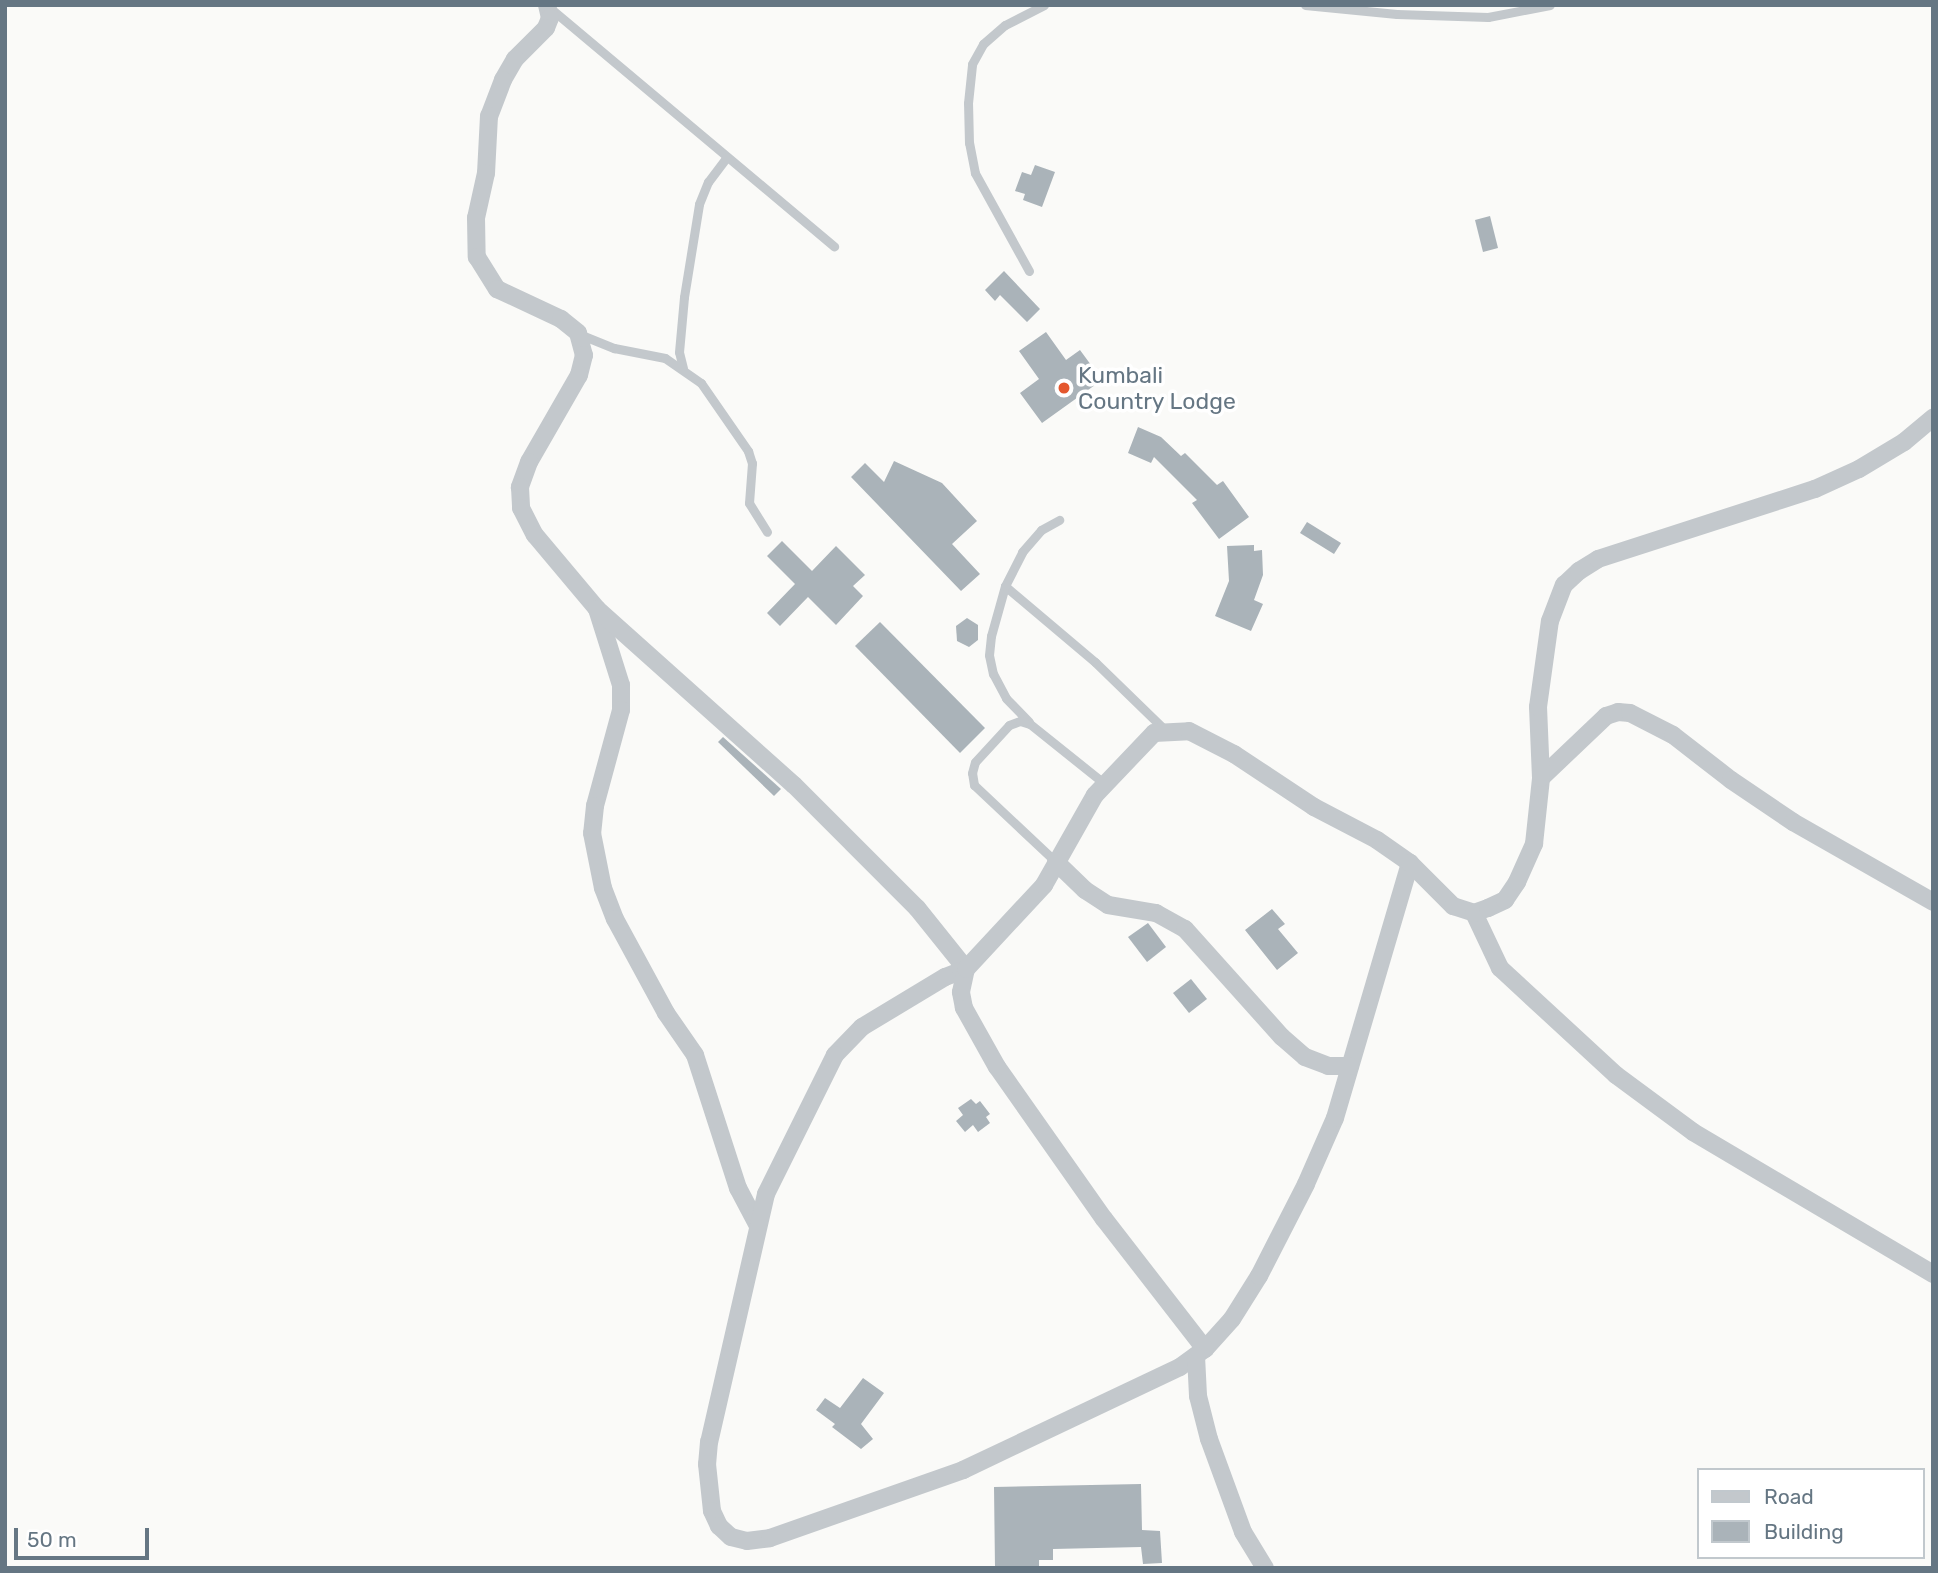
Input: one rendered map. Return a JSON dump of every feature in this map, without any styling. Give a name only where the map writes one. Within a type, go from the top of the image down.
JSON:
[{"type":"street","points":[[548,6],[550,18],[546,28],[515,59],[489,116],[486,173],[474,242],[477,257],[497,289],[561,319],[578,333],[584,355],[568,400],[529,462],[520,487],[521,508],[535,535],[597,609],[794,785],[917,908],[966,969]]},
{"type":"street","points":[[1410,863],[1335,1118],[1265,1265],[1232,1319],[1201,1353],[1110,1401],[963,1470],[781,1535],[747,1541],[731,1537],[719,1526],[712,1511],[707,1464],[709,1442],[746,1292],[757,1224],[766,1194],[835,1055],[862,1027],[945,977],[966,969],[1044,885],[1105,784],[1154,733],[1165,730],[1189,731],[1208,739],[1410,863],[1453,906],[1474,913],[1505,900],[1517,882],[1534,844],[1541,778],[1538,707],[1550,621],[1564,585],[1579,570],[1598,559],[1815,489],[1860,469],[1904,442],[1933,418]]},
{"type":"street","points":[[597,609],[621,685],[621,710],[594,806],[594,859],[615,919],[666,1013],[695,1055],[738,1188],[757,1224]]},
{"type":"street","points":[[1541,778],[1606,716],[1618,712],[1630,713],[1673,735],[1731,780],[1793,822],[1933,902]]},
{"type":"street","points":[[1056,862],[1085,890],[1108,905],[1156,913],[1185,929],[1209,952],[1274,1028],[1305,1057],[1328,1066],[1350,1066]]},
{"type":"street","points":[[1474,913],[1500,968],[1616,1075],[1693,1132],[1933,1274]]},
{"type":"street","points":[[966,969],[961,992],[964,1008],[990,1056],[1201,1353],[1198,1396],[1209,1438],[1243,1532],[1265,1568]]},
{"type":"lane","points":[[1029,271],[975,173],[969,143],[968,103],[972,64],[983,44],[1005,25],[1044,5]]},
{"type":"lane","points":[[1305,5],[1396,15],[1488,18],[1549,5]]},
{"type":"lane","points":[[548,6],[834,246]]},
{"type":"lane","points":[[683,368],[679,352],[684,297],[699,204],[708,182],[727,157]]},
{"type":"lane","points":[[578,333],[614,348],[649,352],[683,368],[701,383],[748,451],[752,463],[750,503],[767,532]]},
{"type":"lane","points":[[1059,520],[1041,530],[1022,552],[1005,586],[991,636],[989,655],[993,674],[1006,698],[1030,723],[1105,784]]},
{"type":"lane","points":[[1005,586],[1095,662],[1165,730]]},
{"type":"lane","points":[[1030,723],[1020,721],[1009,725],[975,762],[971,773],[974,785],[1056,862]]},
{"type":"building","points":[[1035,165],[1055,172],[1042,207],[1023,200],[1025,194],[1015,191],[1022,172],[1031,175]]},
{"type":"building","points":[[1490,216],[1498,248],[1483,252],[1475,220]]},
{"type":"building","points":[[1004,271],[1040,309],[1027,322],[1000,295],[995,301],[985,290]]},
{"type":"building","points":[[1046,332],[1066,360],[1080,350],[1102,380],[1042,423],[1020,393],[1039,379],[1019,351]]},
{"type":"building","points":[[1138,427],[1161,437],[1181,456],[1185,453],[1217,485],[1223,481],[1249,517],[1219,539],[1192,503],[1197,500],[1154,457],[1151,463],[1128,453]]},
{"type":"building","points":[[894,461],[942,483],[977,521],[952,544],[980,574],[961,591],[851,477],[865,463],[884,482]]},
{"type":"building","points":[[1307,522],[1341,543],[1334,554],[1300,533]]},
{"type":"building","points":[[782,541],[812,571],[836,546],[865,575],[853,586],[863,596],[836,625],[808,597],[780,626],[767,613],[795,584],[767,556]]},
{"type":"building","points":[[1254,545],[1254,551],[1262,550],[1263,575],[1254,600],[1263,604],[1251,631],[1215,616],[1229,581],[1227,546]]},
{"type":"building","points":[[967,618],[978,625],[978,640],[969,647],[957,641],[956,626]]},
{"type":"building","points":[[880,622],[985,728],[960,753],[855,646]]},
{"type":"building","points":[[723,737],[781,789],[774,796],[718,742]]},
{"type":"building","points":[[1272,909],[1285,924],[1278,929],[1298,953],[1277,970],[1245,930]]},
{"type":"building","points":[[1148,923],[1166,947],[1147,962],[1128,937]]},
{"type":"building","points":[[1191,979],[1207,999],[1189,1013],[1173,993]]},
{"type":"building","points":[[971,1099],[976,1104],[980,1101],[990,1114],[986,1117],[990,1123],[978,1132],[973,1125],[965,1132],[956,1121],[963,1115],[958,1108]]},
{"type":"building","points":[[863,1378],[884,1393],[861,1424],[873,1439],[861,1449],[832,1427],[835,1424],[816,1410],[825,1398],[840,1408]]},
{"type":"building","points":[[1141,1484],[1142,1530],[1160,1531],[1162,1563],[1143,1564],[1141,1547],[1053,1549],[1053,1560],[1039,1560],[1039,1568],[995,1568],[994,1487]]},
{"type":"place","name":"Kumbali Country Lodge","points":[[1064,388]]}]
